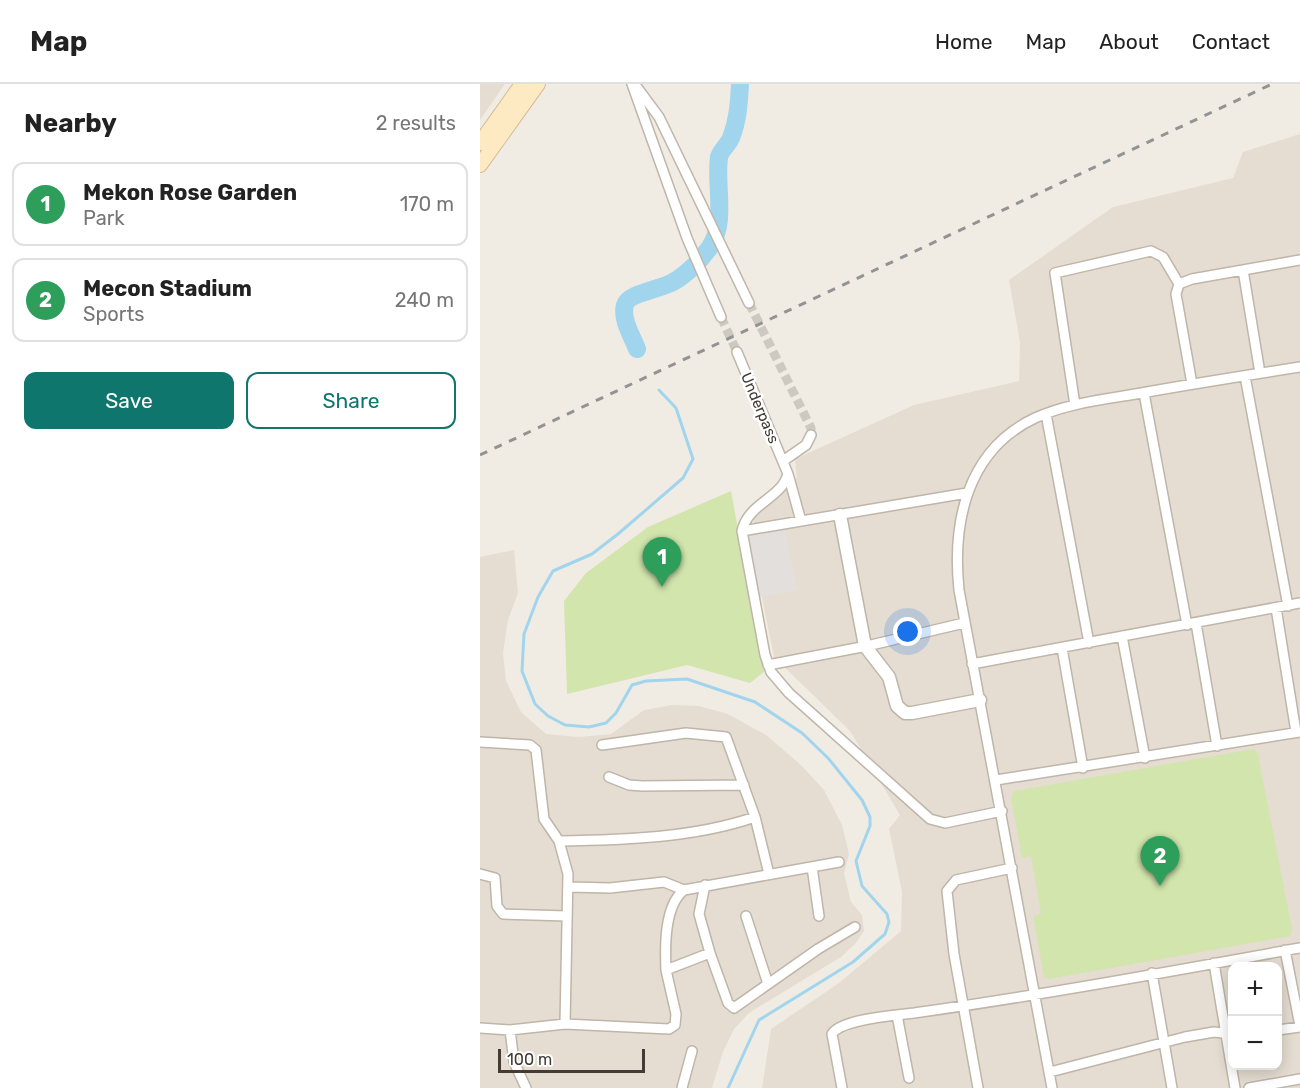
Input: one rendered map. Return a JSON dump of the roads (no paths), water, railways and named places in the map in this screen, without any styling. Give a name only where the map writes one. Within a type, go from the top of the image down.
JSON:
[{"type":"main road","points":[[482,137],[522,84]]},
{"type":"main road","points":[[480,165],[538,84]]},
{"type":"street","points":[[633,84],[659,117],[749,303]]},
{"type":"street","points":[[633,84],[687,238],[722,317]]},
{"type":"street","points":[[1075,405],[1055,273],[1151,251],[1163,257],[1179,284],[1176,294],[1192,384]]},
{"type":"street","points":[[1179,284],[1192,279],[1300,260]]},
{"type":"street","points":[[1243,270],[1259,367]]},
{"type":"street","name":"Underpass","points":[[737,352],[783,460],[806,445],[812,435]]},
{"type":"street","points":[[1052,1088],[1002,811],[964,623],[957,568],[959,522],[966,493],[984,465],[1008,437],[1021,427],[1046,414],[1075,405],[1300,366]]},
{"type":"street","points":[[1245,376],[1288,606]]},
{"type":"street","points":[[1144,393],[1217,746]]},
{"type":"street","points":[[1046,414],[1089,643]]},
{"type":"street","points":[[783,460],[801,520]]},
{"type":"street","points":[[788,474],[781,487],[747,515],[742,531],[768,664],[789,693],[930,819],[945,823],[1002,811]]},
{"type":"street","points":[[742,531],[937,496],[966,493]]},
{"type":"street","points":[[840,515],[865,646],[889,677],[897,706],[905,713],[980,700]]},
{"type":"street","points":[[972,664],[1300,603]]},
{"type":"street","points":[[996,780],[1083,768],[1298,732],[1276,608]]},
{"type":"street","points":[[768,664],[865,646],[964,623]]},
{"type":"street","points":[[1122,636],[1145,758]]},
{"type":"street","points":[[1062,648],[1083,768]]},
{"type":"street","points":[[602,745],[686,733],[722,735],[729,740],[755,817],[769,874]]},
{"type":"street","points":[[480,742],[535,748],[544,819],[559,842],[565,859],[569,887],[565,1024]]},
{"type":"street","points":[[609,777],[629,785],[642,786],[744,785]]},
{"type":"street","points":[[559,842],[675,833],[732,824],[755,817]]},
{"type":"street","points":[[480,1028],[510,1030],[565,1024],[638,1028],[672,1027],[676,1014],[666,970],[670,916],[678,895],[684,890],[705,885],[839,862]]},
{"type":"street","points":[[812,867],[819,916]]},
{"type":"street","points":[[978,1088],[950,923],[948,887],[956,880],[1012,868]]},
{"type":"street","points":[[480,874],[495,878],[497,906],[503,914],[567,916]]},
{"type":"street","points":[[569,887],[610,888],[664,882],[684,890]]},
{"type":"street","points":[[705,885],[699,914],[710,953],[732,1008],[737,1008],[818,949],[855,927]]},
{"type":"street","points":[[746,916],[768,984]]},
{"type":"street","points":[[842,1088],[833,1031],[860,1021],[992,1004],[1035,994],[1300,948]]},
{"type":"street","points":[[1282,1029],[1300,1026],[1285,950]]},
{"type":"street","points":[[666,970],[710,953]]},
{"type":"street","points":[[1215,963],[1228,1029]]},
{"type":"street","points":[[1152,973],[1162,1044],[1172,1088]]},
{"type":"street","points":[[897,1015],[909,1078]]},
{"type":"street","points":[[510,1030],[514,1062],[526,1088]]},
{"type":"street","points":[[1050,1072],[1206,1033],[1228,1034]]},
{"type":"street","points":[[682,1088],[692,1051]]},
{"type":"street","points":[[1233,1070],[1235,1088]]},
{"type":"street","points":[[1248,1088],[1300,1079]]},
{"type":"waterway","points":[[637,349],[624,316],[627,301],[678,279],[702,257],[715,237],[719,215],[719,157],[730,141],[733,131],[738,111],[740,84]]},
{"type":"waterway","points":[[659,390],[676,408],[693,459],[683,478],[618,534],[592,554],[553,571],[538,597],[524,634],[522,671],[535,704],[548,716],[565,725],[589,727],[606,723],[616,713],[632,685],[646,681],[687,679],[755,702],[802,733],[828,758],[862,800],[870,817],[870,826],[856,861],[862,886],[887,914],[889,922],[885,934],[853,962],[759,1020],[728,1088]]},
{"type":"tunnel","points":[[749,303],[811,428],[811,435]]},
{"type":"tunnel","points":[[721,317],[737,352]]},
{"type":"railway","points":[[480,455],[1272,84]]},
{"type":"place","name":"Mekon Rose Garden","points":[[662,587]]},
{"type":"place","name":"Mecon Stadium","points":[[1160,886]]}]
